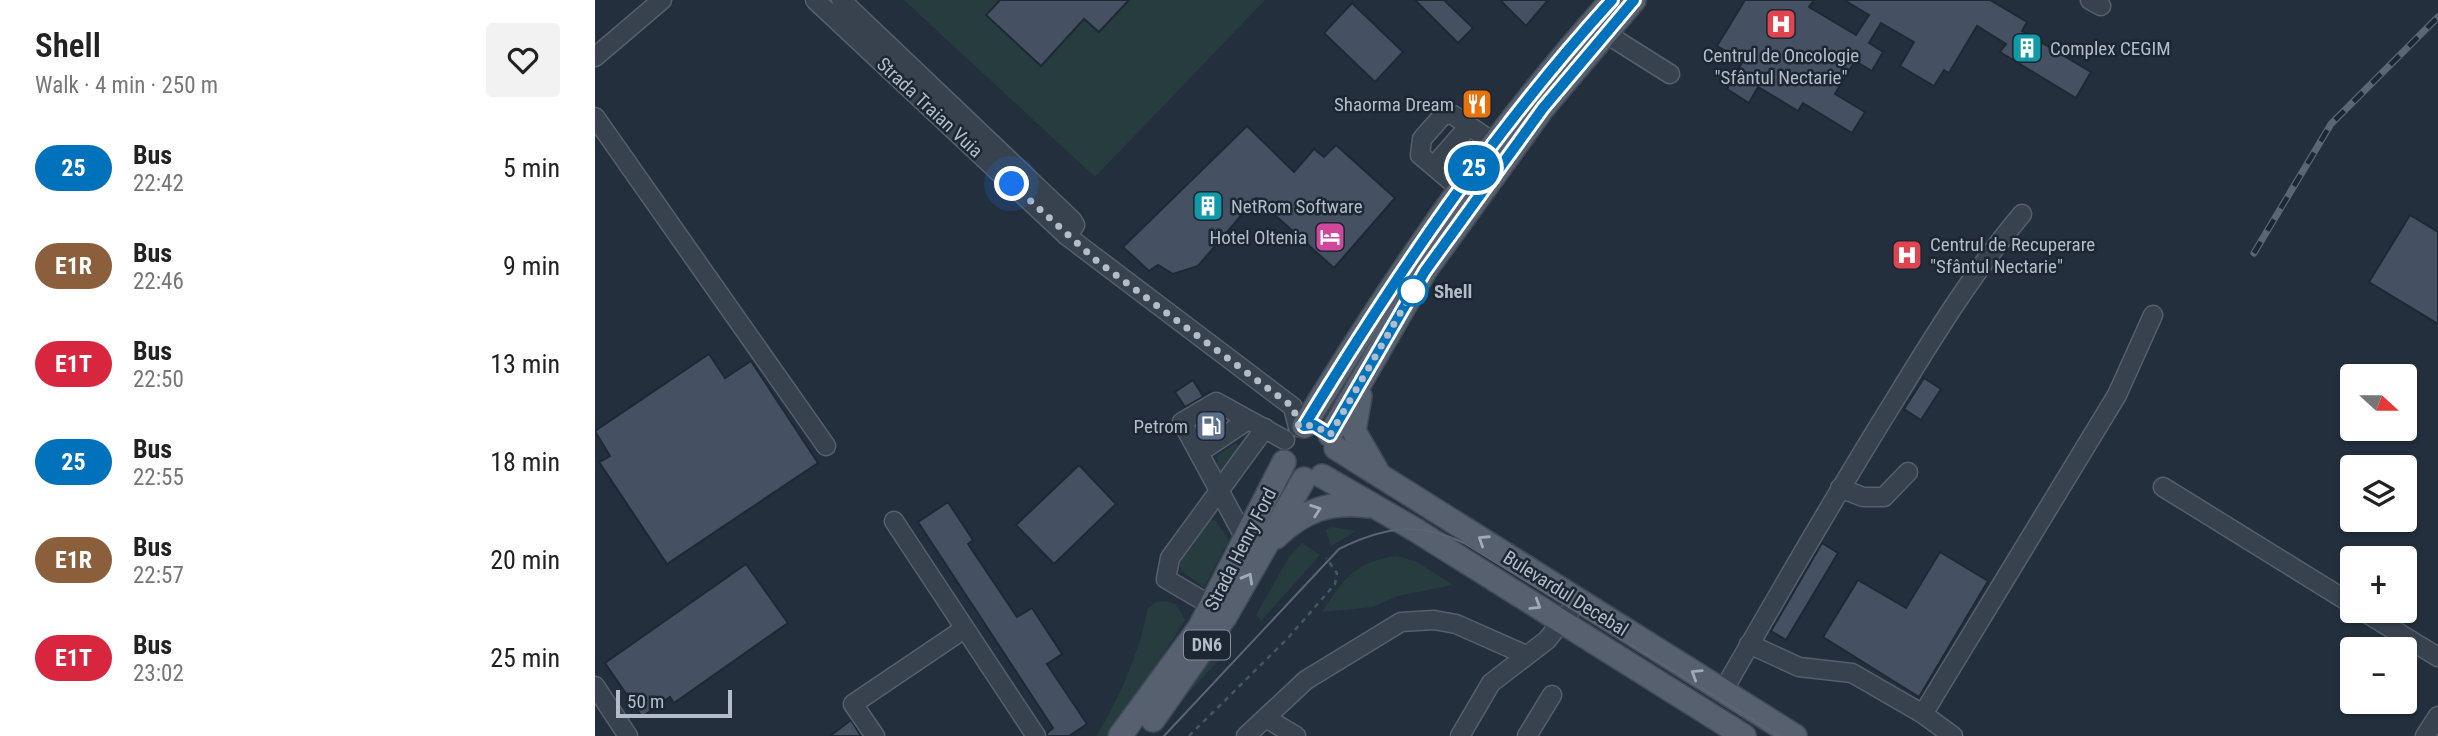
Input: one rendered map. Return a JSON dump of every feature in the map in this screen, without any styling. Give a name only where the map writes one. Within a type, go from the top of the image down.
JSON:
[{"type":"main road","name":"DN6","points":[[1287,437],[1427,230],[1493,142],[1612,0]]},
{"type":"main road","name":"DN6","points":[[1313,477],[1333,465],[1333,442],[1376,355],[1425,271],[1500,163],[1634,0]]},
{"type":"main road","points":[[1376,355],[1357,408],[1355,431],[1379,473]]},
{"type":"main road","points":[[1313,477],[1289,470],[1287,437],[1314,425],[1333,442]]},
{"type":"main road","name":"Strada Henry Ford","points":[[1140,736],[1209,643],[1255,544],[1287,437]]},
{"type":"main road","name":"Bulevardul Decebal","points":[[1333,442],[1578,601],[1795,736]]},
{"type":"main road","name":"Strada Henry Ford","points":[[1120,736],[1154,693],[1255,544],[1313,477]]},
{"type":"main road","name":"Bulevardul Decebal","points":[[1313,477],[1381,508],[1744,736]]},
{"type":"main road","points":[[1255,544],[1309,511],[1338,504],[1381,508]]},
{"type":"street","points":[[595,57],[662,0]]},
{"type":"street","name":"Strada Traian Vuia","points":[[815,0],[1067,236],[1293,407],[1287,437]]},
{"type":"street","points":[[841,0],[1072,220],[1075,225],[1067,236]]},
{"type":"street","points":[[1605,33],[1670,74]]},
{"type":"street","points":[[1459,188],[1420,155],[1419,146],[1438,118],[1444,114],[1453,115],[1493,142]]},
{"type":"street","points":[[595,117],[826,446]]},
{"type":"street","points":[[1434,166],[1469,126]]},
{"type":"street","points":[[1723,691],[1840,488],[1941,324],[1990,253],[2022,214]]},
{"type":"street","points":[[1923,714],[2117,394],[2153,314]]},
{"type":"street","points":[[1212,606],[1166,579],[1170,558],[1221,492],[1287,437],[1237,414]]},
{"type":"street","points":[[1194,441],[1237,414]]},
{"type":"street","points":[[1194,441],[1237,414]]},
{"type":"street","points":[[1194,441],[1221,492],[1255,544]]},
{"type":"street","points":[[1840,488],[1863,497],[1884,497],[1908,472]]},
{"type":"street","points":[[2163,487],[2340,597]]},
{"type":"street","points":[[894,521],[1036,736]]},
{"type":"street","points":[[1460,736],[1491,683],[1564,623],[1578,601]]},
{"type":"street","points":[[1247,736],[1306,680],[1401,622],[1434,620],[1456,624],[1527,655]]},
{"type":"street","points":[[2383,623],[2438,657]]},
{"type":"street","points":[[875,736],[853,704],[964,629]]},
{"type":"street","points":[[1749,644],[1799,667],[1852,673],[1923,714],[1953,736]]},
{"type":"street","points":[[595,686],[628,736]]},
{"type":"street","points":[[1527,736],[1552,695]]},
{"type":"street","points":[[2425,736],[2438,716]]},
{"type":"street","points":[[1266,718],[1296,736]]},
{"type":"path","points":[[1189,736],[1306,618],[1335,584],[1337,573],[1326,558]]},
{"type":"path","points":[[1302,611],[1306,618]]},
{"type":"green space","points":[[904,0],[1265,0],[1095,177]]},
{"type":"green space","points":[[1236,443],[1243,450],[1223,472],[1216,468],[1218,455]]},
{"type":"green space","points":[[1215,520],[1229,540],[1204,587],[1184,573],[1178,564],[1182,551],[1208,521]]},
{"type":"green space","points":[[1332,527],[1356,531],[1331,546],[1326,530]]},
{"type":"green space","points":[[1302,543],[1320,555],[1261,621],[1256,615],[1289,557]]},
{"type":"green space","points":[[1397,556],[1417,562],[1453,585],[1397,596],[1373,607],[1322,612],[1344,581],[1361,567],[1383,558]]},
{"type":"green space","points":[[1166,601],[1177,605],[1185,620],[1139,693],[1106,736],[1096,736],[1128,675],[1148,608],[1156,602]]},
{"type":"green space","points":[[1222,639],[1232,646],[1155,729]]},
{"type":"building","points":[[1000,0],[1129,0],[1099,32],[1084,19],[1041,66],[986,15]]},
{"type":"building","points":[[1415,0],[1444,0],[1473,28],[1458,43]]},
{"type":"building","points":[[1500,0],[1548,0],[1526,26]]},
{"type":"building","points":[[1745,0],[1814,0],[1809,7],[1856,35],[1869,15],[1844,0],[1990,0],[2027,22],[2022,31],[2091,72],[2076,98],[2000,52],[2006,44],[1977,26],[1949,73],[1944,70],[1934,86],[1900,66],[1914,42],[1881,23],[1869,43],[1883,52],[1872,71],[1855,61],[1835,94],[1865,112],[1852,133],[1803,103],[1798,111],[1758,87],[1749,103],[1727,89],[1743,61],[1717,46]]},
{"type":"building","points":[[1352,3],[1403,52],[1375,82],[1324,33]]},
{"type":"building","points":[[1247,126],[1294,172],[1314,149],[1324,157],[1336,145],[1395,198],[1334,268],[1256,198],[1198,266],[1173,274],[1158,265],[1149,271],[1123,247]]},
{"type":"building","points":[[2410,215],[2438,232],[2438,324],[2369,282]]},
{"type":"building","points":[[709,354],[725,378],[751,361],[818,463],[667,564],[599,462],[610,456],[595,431]]},
{"type":"building","points":[[1924,378],[1941,389],[1921,420],[1904,409]]},
{"type":"building","points":[[1193,380],[1203,396],[1211,392],[1185,407],[1175,392]]},
{"type":"building","points":[[1216,415],[1226,421],[1203,436],[1197,426]]},
{"type":"building","points":[[1079,465],[1116,504],[1054,564],[1016,525]]},
{"type":"building","points":[[948,502],[973,540],[968,544],[1017,617],[1032,608],[1062,654],[1047,664],[1087,724],[1069,736],[1047,736],[1053,728],[918,522]]},
{"type":"building","points":[[1822,543],[1838,553],[1786,640],[1771,631]]},
{"type":"building","points":[[1940,552],[1988,581],[1919,697],[1823,637],[1858,580],[1906,608]]},
{"type":"building","points":[[746,564],[788,623],[674,703],[670,697],[642,717],[605,663]]},
{"type":"building","points":[[851,720],[861,736],[830,736]]},
{"type":"tram line","points":[[1164,736],[1339,549],[1386,532],[1416,529],[1448,536],[1464,543],[1780,736]]},
{"type":"railway","points":[[2254,253],[2331,124],[2438,17]]},
{"type":"bus line","name":"25","points":[[1612,0],[1554,65],[1427,230],[1304,426],[1314,425],[1330,435],[1425,271],[1500,163],[1634,0]]},
{"type":"place","name":"Centrul de Oncologie \"Sfântul Nectarie\"","points":[[1781,24]]},
{"type":"place","name":"Complex CEGIM","points":[[2027,48]]},
{"type":"place","name":"Shaorma Dream","points":[[1477,104]]},
{"type":"place","name":"NetRom Software","points":[[1208,206]]},
{"type":"place","name":"Hotel Oltenia","points":[[1330,237]]},
{"type":"place","name":"Centrul de Recuperare \"Sfântul Nectarie\"","points":[[1907,255]]},
{"type":"place","name":"Shell","points":[[1413,291]]},
{"type":"place","name":"Petrom","points":[[1211,426]]},
{"type":"route","points":[[1012,184],[1097,261],[1163,307],[1293,407],[1299,427],[1314,425],[1330,435],[1413,291]]}]
